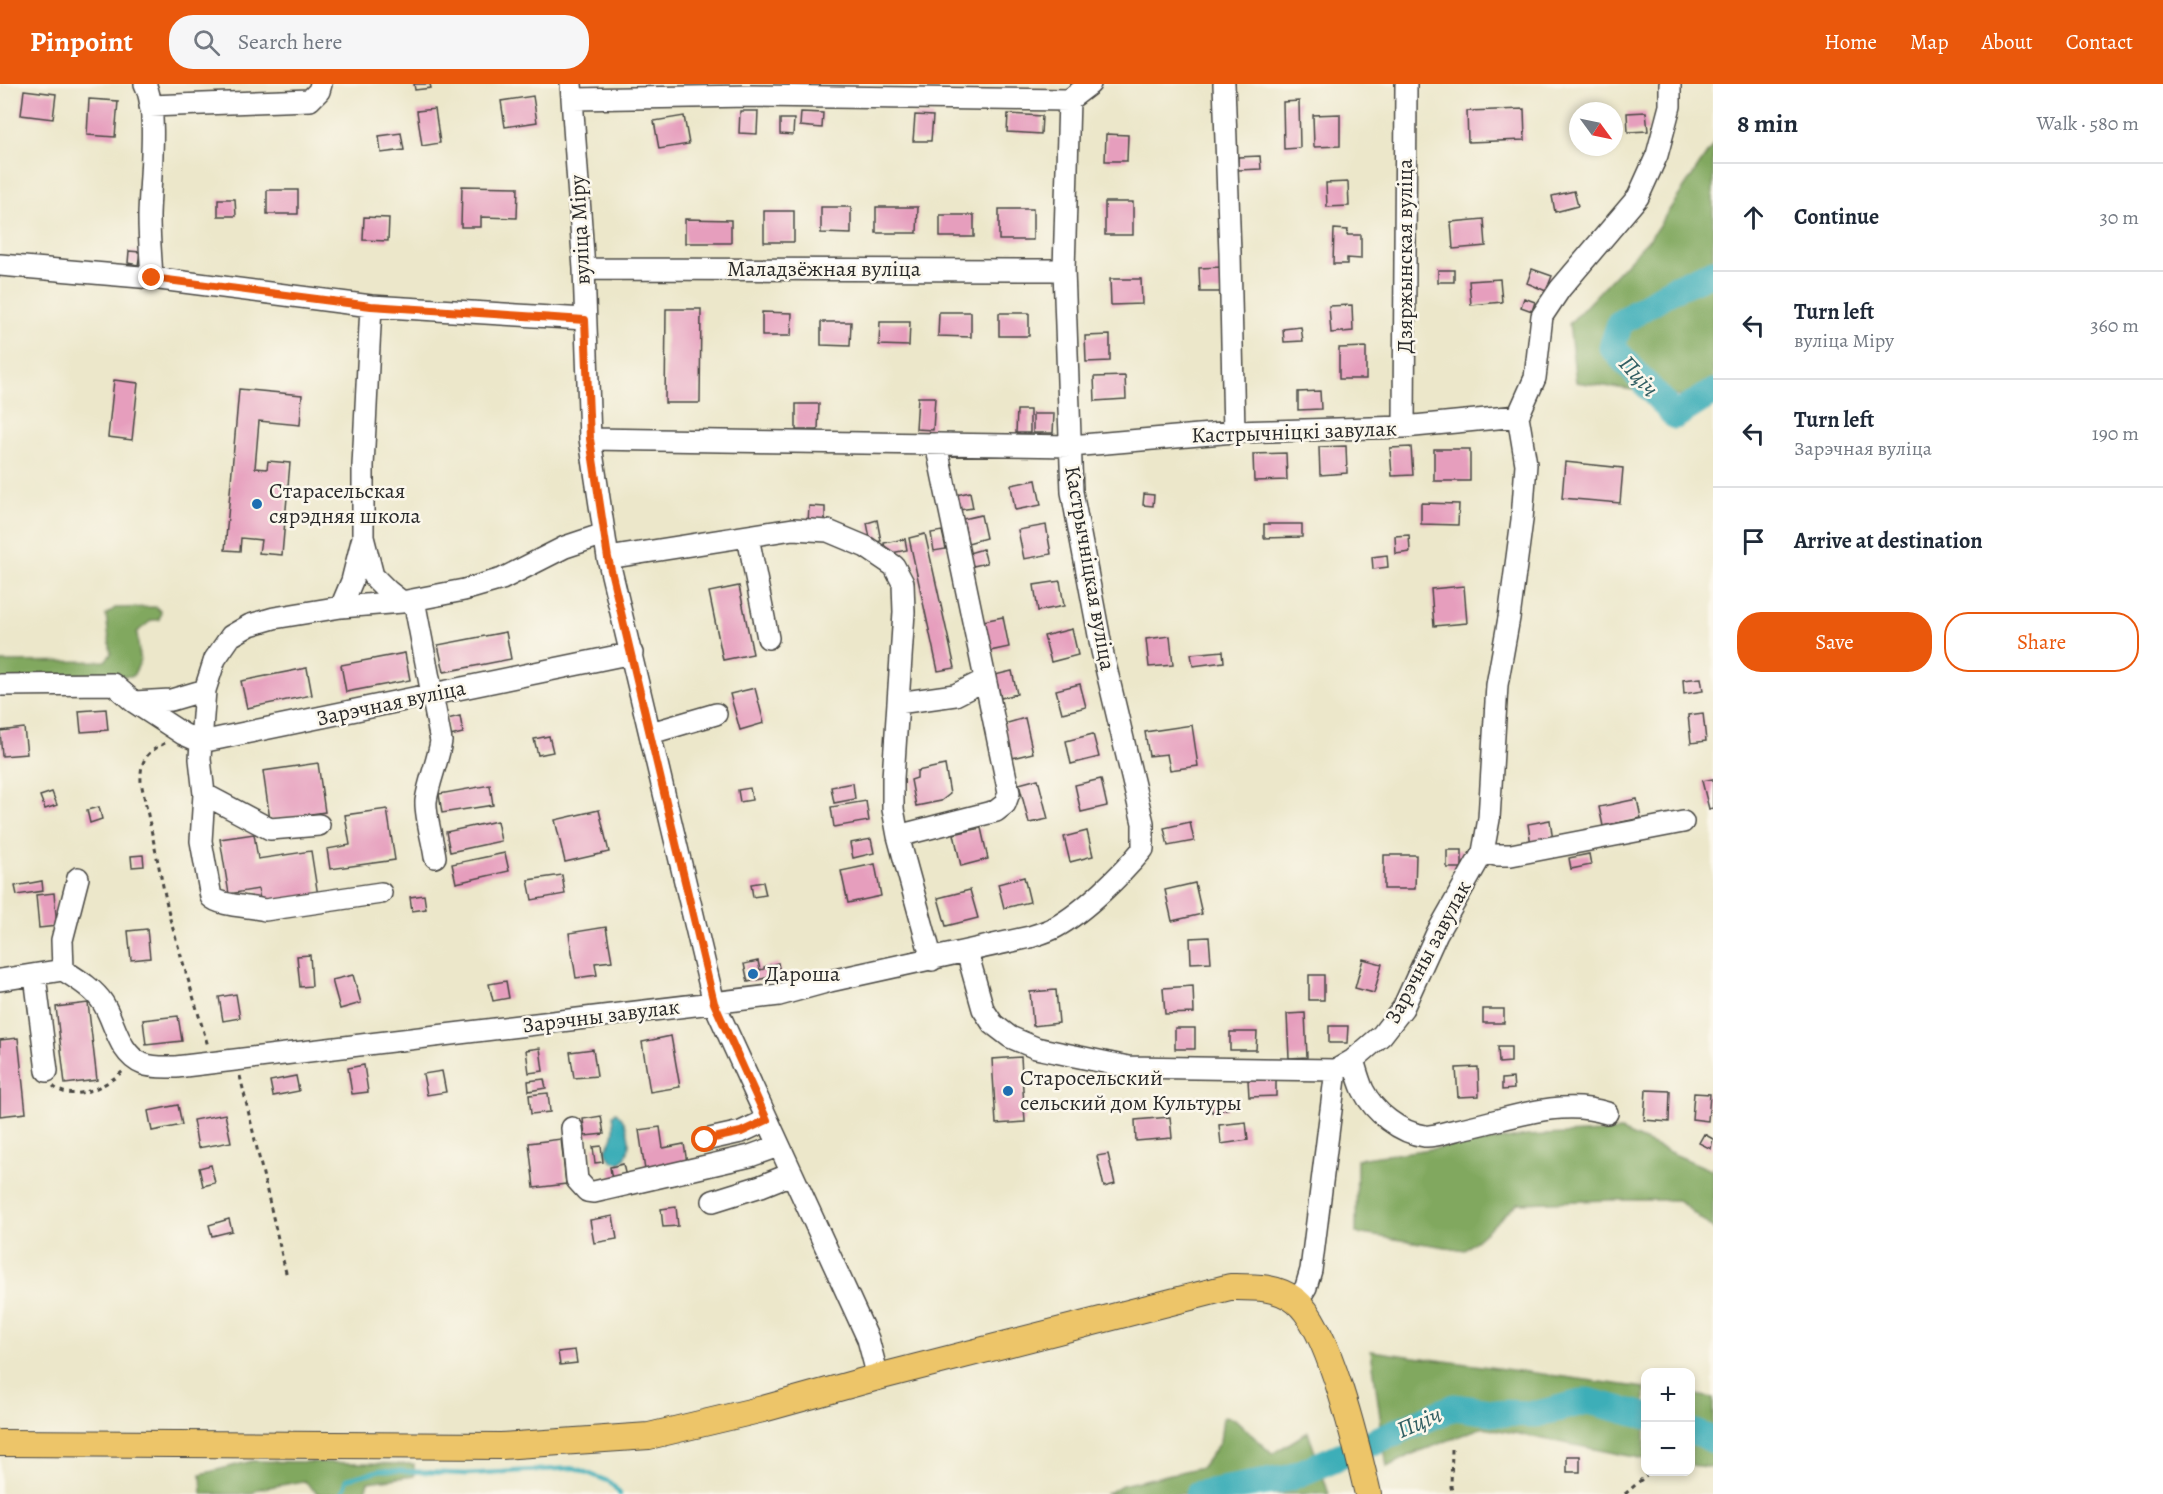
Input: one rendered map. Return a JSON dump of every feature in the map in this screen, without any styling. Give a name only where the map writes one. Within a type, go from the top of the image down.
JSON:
[{"type":"main road","points":[[0,1443],[501,1446],[649,1436],[764,1409],[878,1377],[1230,1287],[1258,1287],[1281,1292],[1297,1302],[1311,1316],[1320,1333],[1348,1417],[1366,1489]]},
{"type":"street","points":[[145,84],[150,106],[149,217],[152,278]]},
{"type":"street","points":[[150,106],[310,100],[319,91],[321,84]]},
{"type":"street","points":[[572,92],[749,90],[1017,92],[1069,99],[1096,84]]},
{"type":"street","points":[[1224,84],[1234,432]]},
{"type":"street","name":"Дзяржынская вуліца","points":[[1404,427],[1406,84]]},
{"type":"street","points":[[1518,416],[1535,378],[1542,315],[1560,288],[1638,197],[1657,155],[1670,106],[1670,84]]},
{"type":"street","name":"вуліца Міру","points":[[572,92],[584,269],[590,439],[608,558],[714,1003],[868,1339],[878,1377]]},
{"type":"street","name":"Кастрычніцкая вуліца","points":[[967,952],[1030,937],[1056,927],[1125,870],[1143,849],[1143,823],[1102,651],[1072,492],[1064,270],[1069,99]]},
{"type":"street","points":[[0,265],[152,278],[371,306],[585,320]]},
{"type":"street","name":"Маладзёжная вуліца","points":[[584,269],[1064,270]]},
{"type":"street","points":[[341,607],[352,581],[363,537],[363,466],[371,306]]},
{"type":"street","name":"Кастрычніцкі завулак","points":[[590,439],[1071,446],[1234,432],[1404,427],[1518,416]]},
{"type":"street","name":"Зарэчны завулак","points":[[1345,1065],[1382,1035],[1403,1008],[1437,933],[1483,852],[1490,819],[1497,685],[1509,618],[1522,520],[1526,464],[1518,416]]},
{"type":"street","points":[[898,836],[996,811],[1005,804],[1009,793],[936,444]]},
{"type":"street","points":[[608,558],[793,529],[828,531],[866,547],[894,566],[903,583],[893,809],[898,836],[932,960]]},
{"type":"street","points":[[381,893],[265,910],[216,902],[211,897],[201,841],[204,794],[200,759],[192,738],[215,658],[231,636],[250,625],[274,618],[341,607],[408,601],[464,590],[502,579],[565,547],[604,534]]},
{"type":"street","points":[[363,537],[373,576],[387,591],[408,601],[433,693],[441,741],[439,759],[430,781],[426,803],[435,857]]},
{"type":"street","points":[[748,537],[768,638]]},
{"type":"street","name":"Зарэчная вуліца","points":[[192,738],[241,735],[632,653]]},
{"type":"street","points":[[898,703],[955,695],[985,680]]},
{"type":"street","points":[[0,685],[113,684],[134,702],[192,738]]},
{"type":"street","points":[[134,702],[171,700],[205,690]]},
{"type":"street","points":[[651,733],[716,714]]},
{"type":"street","points":[[204,794],[270,829],[319,825]]},
{"type":"street","points":[[1483,852],[1511,855],[1683,822]]},
{"type":"street","points":[[63,970],[62,940],[78,878]]},
{"type":"street","points":[[967,952],[983,1009],[993,1024],[1010,1037],[1036,1048],[1128,1067],[1345,1065]]},
{"type":"street","name":"Зарэчны завулак","points":[[134,1059],[143,1064],[176,1067],[714,1003],[779,994],[967,952]]},
{"type":"street","points":[[0,980],[63,970],[102,1001],[124,1048],[134,1059]]},
{"type":"street","points":[[35,976],[47,1071]]},
{"type":"street","points":[[1345,1065],[1383,1116],[1406,1131],[1426,1136],[1537,1111],[1568,1108],[1594,1109],[1606,1113]]},
{"type":"street","points":[[1297,1302],[1306,1287],[1311,1270],[1345,1065]]},
{"type":"street","points":[[705,1140],[741,1132],[767,1120]]},
{"type":"street","points":[[572,1128],[577,1180],[586,1191],[594,1192],[750,1156],[778,1146]]},
{"type":"street","points":[[713,1201],[791,1174]]},
{"type":"path","points":[[192,738],[160,746],[144,758],[140,767],[141,782],[170,919],[213,1062]]},
{"type":"path","points":[[47,1071],[51,1084],[57,1089],[68,1093],[87,1092],[120,1074],[134,1059]]},
{"type":"path","points":[[237,1059],[242,1090],[287,1277]]},
{"type":"path","points":[[1452,1449],[1451,1487],[1453,1494]]},
{"type":"path","points":[[1625,1494],[1645,1476]]},
{"type":"green space","points":[[1713,145],[1713,401],[1576,382],[1569,324],[1651,237]]},
{"type":"green space","points":[[156,607],[161,612],[159,620],[152,620],[137,632],[140,662],[133,676],[0,680],[0,662],[105,661],[111,654],[106,615],[115,608]]},
{"type":"green space","points":[[1621,1131],[1711,1170],[1713,1167],[1713,1229],[1678,1200],[1610,1200],[1518,1203],[1465,1250],[1356,1233],[1357,1159],[1527,1136]]},
{"type":"green space","points":[[1371,1351],[1641,1387],[1641,1458],[1483,1427],[1410,1455],[1387,1467]]},
{"type":"green space","points":[[1695,1395],[1713,1398],[1713,1468],[1695,1466]]},
{"type":"green space","points":[[1223,1417],[1235,1419],[1272,1454],[1308,1432],[1329,1494],[1106,1494],[1122,1485],[1202,1467],[1220,1442]]},
{"type":"green space","points":[[252,1461],[414,1464],[414,1476],[368,1482],[364,1494],[318,1494],[304,1481],[258,1489],[252,1494],[202,1494],[201,1474]]},
{"type":"water","points":[[616,1112],[626,1127],[629,1140],[628,1153],[619,1163],[611,1159],[606,1149],[613,1137],[613,1115]]},
{"type":"building","points":[[414,84],[430,84],[431,88],[415,90]]},
{"type":"building","points":[[24,90],[56,94],[53,119],[21,115]]},
{"type":"building","points":[[533,96],[537,122],[505,127],[501,101]]},
{"type":"building","points":[[89,99],[118,101],[115,137],[87,135]]},
{"type":"building","points":[[1299,101],[1300,148],[1284,149],[1283,102]]},
{"type":"building","points":[[435,109],[440,143],[422,146],[417,111]]},
{"type":"building","points":[[1524,109],[1525,140],[1468,142],[1467,111]]},
{"type":"building","points":[[740,111],[758,111],[757,134],[739,133]]},
{"type":"building","points":[[801,112],[823,113],[822,128],[800,126]]},
{"type":"building","points":[[1646,112],[1648,131],[1628,132],[1627,113]]},
{"type":"building","points":[[1008,114],[1042,116],[1041,134],[1007,132]]},
{"type":"building","points":[[1340,114],[1340,146],[1314,147],[1313,115]]},
{"type":"building","points":[[915,115],[933,116],[931,141],[913,141]]},
{"type":"building","points":[[684,116],[689,144],[659,149],[654,121]]},
{"type":"building","points":[[780,119],[794,119],[793,135],[780,134]]},
{"type":"building","points":[[401,133],[404,150],[381,153],[379,136]]},
{"type":"building","points":[[1106,134],[1128,135],[1127,161],[1105,161]]},
{"type":"building","points":[[1260,156],[1261,169],[1238,170],[1238,157]]},
{"type":"building","points":[[1348,182],[1349,206],[1327,207],[1326,183]]},
{"type":"building","points":[[462,186],[518,187],[517,218],[481,217],[481,227],[461,227]]},
{"type":"building","points":[[267,190],[298,190],[298,214],[267,214]]},
{"type":"building","points":[[1574,191],[1578,206],[1555,212],[1552,196]]},
{"type":"building","points":[[218,199],[235,199],[236,216],[218,216]]},
{"type":"building","points":[[1105,202],[1133,202],[1133,235],[1105,235]]},
{"type":"building","points":[[821,207],[851,207],[851,234],[821,233]]},
{"type":"building","points":[[876,207],[918,207],[917,233],[876,233]]},
{"type":"building","points":[[999,209],[1033,209],[1033,240],[999,240]]},
{"type":"building","points":[[764,211],[794,211],[794,242],[764,242]]},
{"type":"building","points":[[940,215],[974,215],[974,237],[940,237]]},
{"type":"building","points":[[364,217],[389,218],[388,241],[363,240]]},
{"type":"building","points":[[685,219],[731,220],[731,243],[685,243]]},
{"type":"building","points":[[1484,219],[1486,246],[1453,249],[1451,222]]},
{"type":"building","points":[[1334,229],[1348,230],[1347,235],[1361,235],[1361,259],[1347,258],[1347,264],[1333,264]]},
{"type":"building","points":[[129,251],[140,252],[138,265],[128,263]]},
{"type":"building","points":[[1222,267],[1222,292],[1200,292],[1199,268]]},
{"type":"building","points":[[1532,269],[1552,276],[1546,291],[1527,283]]},
{"type":"building","points":[[1438,270],[1454,270],[1454,282],[1438,282]]},
{"type":"building","points":[[1110,279],[1141,279],[1142,304],[1111,305]]},
{"type":"building","points":[[1500,279],[1502,302],[1471,305],[1469,281]]},
{"type":"building","points":[[1524,298],[1535,302],[1532,311],[1521,307]]},
{"type":"building","points":[[1352,305],[1353,331],[1331,333],[1329,306]]},
{"type":"building","points":[[666,309],[701,309],[700,403],[665,403]]},
{"type":"building","points":[[762,312],[792,313],[791,336],[762,336]]},
{"type":"building","points":[[939,312],[971,312],[971,337],[938,336]]},
{"type":"building","points":[[999,313],[1029,313],[1029,336],[999,336]]},
{"type":"building","points":[[821,322],[851,322],[850,346],[821,345]]},
{"type":"building","points":[[880,322],[910,322],[909,346],[879,345]]},
{"type":"building","points":[[1301,327],[1303,341],[1284,342],[1283,329]]},
{"type":"building","points":[[1110,335],[1110,361],[1086,362],[1085,336]]},
{"type":"building","points":[[1366,347],[1366,379],[1339,379],[1339,348]]},
{"type":"building","points":[[1125,376],[1126,399],[1095,401],[1094,377]]},
{"type":"building","points":[[114,380],[138,383],[132,440],[108,437]]},
{"type":"building","name":"Старасельская сярэдняя школа","points":[[239,389],[302,395],[300,425],[259,421],[255,468],[267,469],[268,461],[290,463],[282,555],[259,553],[261,540],[241,538],[240,551],[225,550]]},
{"type":"building","points":[[1320,391],[1321,409],[1298,410],[1298,392]]},
{"type":"building","points":[[918,397],[935,397],[933,430],[916,429]]},
{"type":"building","points":[[796,404],[819,404],[818,430],[796,430]]},
{"type":"building","points":[[1017,410],[1030,410],[1030,433],[1016,433]]},
{"type":"building","points":[[1033,414],[1054,414],[1053,433],[1033,433]]},
{"type":"building","points":[[1346,446],[1347,473],[1320,475],[1319,447]]},
{"type":"building","points":[[1411,447],[1413,475],[1392,476],[1390,448]]},
{"type":"building","points":[[1434,449],[1470,449],[1470,481],[1434,481]]},
{"type":"building","points":[[1286,453],[1287,480],[1254,481],[1253,454]]},
{"type":"building","points":[[1565,462],[1623,468],[1620,503],[1562,498]]},
{"type":"building","points":[[1036,480],[1041,505],[1015,510],[1011,485]]},
{"type":"building","points":[[970,492],[973,508],[959,510],[956,495]]},
{"type":"building","points":[[1144,494],[1154,495],[1153,506],[1143,505]]},
{"type":"building","points":[[1421,503],[1459,504],[1458,525],[1421,524]]},
{"type":"building","points":[[809,506],[825,507],[825,524],[808,523]]},
{"type":"building","points":[[981,515],[986,538],[968,543],[963,519]]},
{"type":"building","points":[[877,520],[881,541],[871,543],[867,523]]},
{"type":"building","points":[[1264,524],[1302,524],[1302,537],[1264,538]]},
{"type":"building","points":[[1046,525],[1051,554],[1024,559],[1018,530]]},
{"type":"building","points":[[942,531],[946,549],[934,551],[931,533]]},
{"type":"building","points":[[925,534],[955,668],[938,671],[909,538]]},
{"type":"building","points":[[1409,535],[1410,552],[1396,554],[1395,536]]},
{"type":"building","points":[[905,539],[907,550],[886,554],[884,543]]},
{"type":"building","points":[[983,549],[987,563],[973,566],[969,553]]},
{"type":"building","points":[[1387,555],[1388,567],[1373,569],[1372,557]]},
{"type":"building","points":[[1060,581],[1064,606],[1038,611],[1034,585]]},
{"type":"building","points":[[739,586],[753,654],[723,660],[709,592]]},
{"type":"building","points":[[1464,586],[1467,623],[1434,626],[1431,589]]},
{"type":"building","points":[[1003,617],[1009,647],[990,651],[983,621]]},
{"type":"building","points":[[1072,629],[1078,655],[1051,662],[1044,636]]},
{"type":"building","points":[[506,632],[511,659],[444,672],[438,645]]},
{"type":"building","points":[[1170,636],[1173,665],[1149,667],[1146,639]]},
{"type":"building","points":[[1223,651],[1224,662],[1193,666],[1191,654]]},
{"type":"building","points":[[405,653],[410,680],[346,692],[341,665]]},
{"type":"building","points":[[307,668],[312,695],[247,708],[241,681]]},
{"type":"building","points":[[1012,671],[1017,694],[1001,698],[995,675]]},
{"type":"building","points":[[1701,678],[1703,691],[1684,694],[1683,680]]},
{"type":"building","points":[[1080,684],[1086,707],[1062,713],[1056,690]]},
{"type":"building","points":[[755,688],[764,723],[740,730],[730,694]]},
{"type":"building","points":[[106,709],[108,730],[81,732],[79,711]]},
{"type":"building","points":[[1703,713],[1706,741],[1691,743],[1688,715]]},
{"type":"building","points":[[460,716],[463,733],[450,736],[447,719]]},
{"type":"building","points":[[1025,718],[1033,753],[1012,758],[1004,724]]},
{"type":"building","points":[[1192,725],[1198,766],[1170,770],[1167,754],[1149,756],[1145,732]]},
{"type":"building","points":[[24,728],[27,754],[2,756],[0,731]]},
{"type":"building","points":[[1093,734],[1099,757],[1071,764],[1066,741]]},
{"type":"building","points":[[549,736],[553,752],[538,755],[534,739]]},
{"type":"building","points":[[318,763],[325,812],[270,820],[263,771]]},
{"type":"building","points":[[945,765],[950,794],[941,801],[916,806],[911,780],[917,778],[917,771]]},
{"type":"building","points":[[1038,779],[1048,819],[1029,823],[1019,784]]},
{"type":"building","points":[[1101,779],[1107,806],[1081,812],[1075,785]]},
{"type":"building","points":[[1713,779],[1713,808],[1709,809],[1702,781]]},
{"type":"building","points":[[853,783],[855,799],[834,803],[831,787]]},
{"type":"building","points":[[490,785],[493,805],[442,813],[439,794]]},
{"type":"building","points":[[750,788],[752,800],[740,802],[738,790]]},
{"type":"building","points":[[52,792],[57,805],[45,809],[40,796]]},
{"type":"building","points":[[1637,799],[1641,818],[1603,826],[1599,807]]},
{"type":"building","points":[[866,801],[869,821],[834,827],[831,807]]},
{"type":"building","points":[[99,807],[102,819],[90,823],[87,810]]},
{"type":"building","points":[[387,809],[395,860],[330,869],[327,849],[350,845],[345,815]]},
{"type":"building","points":[[599,810],[609,852],[565,862],[555,820]]},
{"type":"building","points":[[1550,820],[1553,841],[1531,845],[1528,824]]},
{"type":"building","points":[[497,821],[501,841],[450,852],[446,832]]},
{"type":"building","points":[[1190,822],[1194,841],[1168,846],[1164,828]]},
{"type":"building","points":[[981,828],[988,859],[961,866],[954,834]]},
{"type":"building","points":[[1087,831],[1093,856],[1070,862],[1064,837]]},
{"type":"building","points":[[254,834],[258,859],[311,851],[318,896],[261,904],[258,889],[229,894],[220,839]]},
{"type":"building","points":[[871,839],[874,853],[853,858],[850,843]]},
{"type":"building","points":[[1447,850],[1462,850],[1462,868],[1447,868]]},
{"type":"building","points":[[505,853],[509,871],[456,883],[452,864]]},
{"type":"building","points":[[1589,854],[1591,865],[1571,869],[1569,858]]},
{"type":"building","points":[[143,855],[144,866],[132,867],[131,856]]},
{"type":"building","points":[[1384,855],[1416,855],[1415,889],[1384,889]]},
{"type":"building","points":[[875,864],[881,896],[848,903],[841,871]]},
{"type":"building","points":[[562,875],[565,894],[532,900],[528,880]]},
{"type":"building","points":[[1024,877],[1030,902],[1004,908],[998,884]]},
{"type":"building","points":[[42,881],[43,891],[17,895],[15,886]]},
{"type":"building","points":[[763,882],[766,895],[753,897],[751,884]]},
{"type":"building","points":[[1195,883],[1202,914],[1172,921],[1165,890]]},
{"type":"building","points":[[970,890],[978,918],[946,926],[938,898]]},
{"type":"building","points":[[54,893],[57,926],[39,928],[36,895]]},
{"type":"building","points":[[424,895],[426,909],[412,911],[410,897]]},
{"type":"building","points":[[606,927],[612,961],[595,963],[597,975],[576,978],[569,933]]},
{"type":"building","points":[[147,929],[150,958],[131,960],[128,931]]},
{"type":"building","points":[[1209,937],[1211,962],[1191,963],[1190,938]]},
{"type":"building","points":[[310,955],[312,986],[300,987],[297,956]]},
{"type":"building","points":[[1363,959],[1382,964],[1374,993],[1355,988]]},
{"type":"building","points":[[758,961],[760,970],[778,963],[781,978],[767,981],[766,978],[748,982],[744,964]]},
{"type":"building","points":[[353,975],[361,1003],[340,1009],[332,980]]},
{"type":"building","points":[[1309,975],[1324,975],[1324,1000],[1309,1000]]},
{"type":"building","points":[[506,981],[509,998],[493,1001],[489,984]]},
{"type":"building","points":[[1193,986],[1194,1013],[1165,1014],[1163,988]]},
{"type":"building","points":[[1056,990],[1059,1023],[1033,1026],[1030,992]]},
{"type":"building","points":[[236,994],[240,1018],[223,1021],[219,997]]},
{"type":"building","points":[[88,1003],[97,1080],[65,1084],[56,1007]]},
{"type":"building","points":[[1483,1009],[1504,1009],[1504,1023],[1483,1023]]},
{"type":"building","points":[[1305,1013],[1307,1057],[1289,1058],[1287,1014]]},
{"type":"building","points":[[178,1016],[182,1041],[146,1045],[143,1020]]},
{"type":"building","points":[[1329,1026],[1348,1026],[1347,1043],[1329,1043]]},
{"type":"building","points":[[1175,1028],[1195,1028],[1195,1049],[1175,1049]]},
{"type":"building","points":[[1230,1032],[1257,1032],[1256,1050],[1230,1050]]},
{"type":"building","points":[[671,1036],[680,1087],[650,1092],[642,1042]]},
{"type":"building","points":[[18,1038],[26,1113],[0,1116],[0,1040]]},
{"type":"building","points":[[1498,1047],[1511,1047],[1511,1062],[1499,1063]]},
{"type":"building","points":[[540,1048],[543,1071],[529,1073],[526,1050]]},
{"type":"building","points":[[593,1049],[597,1076],[574,1078],[570,1052]]},
{"type":"building","name":"Старосельский сельский дом Культуры","points":[[1021,1057],[1025,1122],[996,1124],[992,1059]]},
{"type":"building","points":[[364,1065],[368,1092],[352,1094],[348,1068]]},
{"type":"building","points":[[1478,1067],[1479,1096],[1458,1097],[1456,1068]]},
{"type":"building","points":[[442,1071],[446,1092],[427,1095],[423,1074]]},
{"type":"building","points":[[296,1076],[299,1091],[273,1096],[270,1081]]},
{"type":"building","points":[[1513,1078],[1514,1089],[1502,1090],[1502,1079]]},
{"type":"building","points":[[544,1079],[546,1088],[529,1091],[528,1081]]},
{"type":"building","points":[[1276,1079],[1276,1096],[1249,1097],[1248,1080]]},
{"type":"building","points":[[1646,1090],[1670,1091],[1669,1122],[1644,1120]]},
{"type":"building","points":[[548,1093],[550,1112],[531,1114],[529,1095]]},
{"type":"building","points":[[1694,1093],[1710,1094],[1708,1121],[1692,1119]]},
{"type":"building","points":[[1226,1098],[1228,1109],[1212,1112],[1210,1101]]},
{"type":"building","points":[[178,1105],[182,1125],[152,1131],[148,1111]]},
{"type":"building","points":[[225,1114],[231,1142],[198,1148],[193,1120]]},
{"type":"building","points":[[601,1116],[604,1134],[585,1136],[583,1119]]},
{"type":"building","points":[[1170,1117],[1172,1138],[1136,1141],[1135,1120]]},
{"type":"building","points":[[1246,1122],[1248,1140],[1221,1144],[1219,1125]]},
{"type":"building","points":[[660,1127],[663,1148],[684,1144],[687,1163],[645,1170],[639,1130]]},
{"type":"building","points":[[1704,1134],[1713,1139],[1711,1149],[1699,1143]]},
{"type":"building","points":[[561,1139],[566,1184],[534,1188],[529,1143]]},
{"type":"building","points":[[601,1146],[603,1162],[595,1163],[593,1147]]},
{"type":"building","points":[[1108,1154],[1115,1184],[1104,1187],[1097,1156]]},
{"type":"building","points":[[623,1164],[626,1177],[612,1180],[610,1167]]},
{"type":"building","points":[[211,1165],[215,1183],[203,1186],[199,1168]]},
{"type":"building","points":[[676,1207],[678,1226],[663,1227],[661,1209]]},
{"type":"building","points":[[613,1216],[617,1239],[594,1243],[590,1220]]},
{"type":"building","points":[[229,1219],[232,1231],[212,1236],[209,1225]]},
{"type":"building","points":[[575,1350],[577,1363],[560,1365],[558,1352]]},
{"type":"building","points":[[1567,1456],[1580,1456],[1580,1472],[1567,1472]]},
{"type":"waterway","name":"Пціч","points":[[1713,272],[1671,290],[1620,323],[1612,347],[1675,416],[1713,392]]},
{"type":"waterway","name":"Пціч","points":[[1198,1494],[1289,1478],[1454,1407],[1498,1413],[1537,1414],[1588,1401],[1641,1415]]},
{"type":"waterway","name":"Пціч","points":[[1695,1433],[1713,1440]]},
{"type":"waterway","points":[[342,1494],[347,1479],[381,1470],[466,1474],[575,1468],[610,1482],[620,1494]]},
{"type":"place","name":"Старасельская сярэдняя школа","points":[[257,504]]},
{"type":"place","name":"Дароша","points":[[753,974]]},
{"type":"place","name":"Старосельский сельский дом Культуры","points":[[1008,1091]]},
{"type":"route","points":[[152,278],[371,306],[585,320],[590,439],[608,558],[714,1003],[767,1120],[741,1132],[705,1140]]}]
